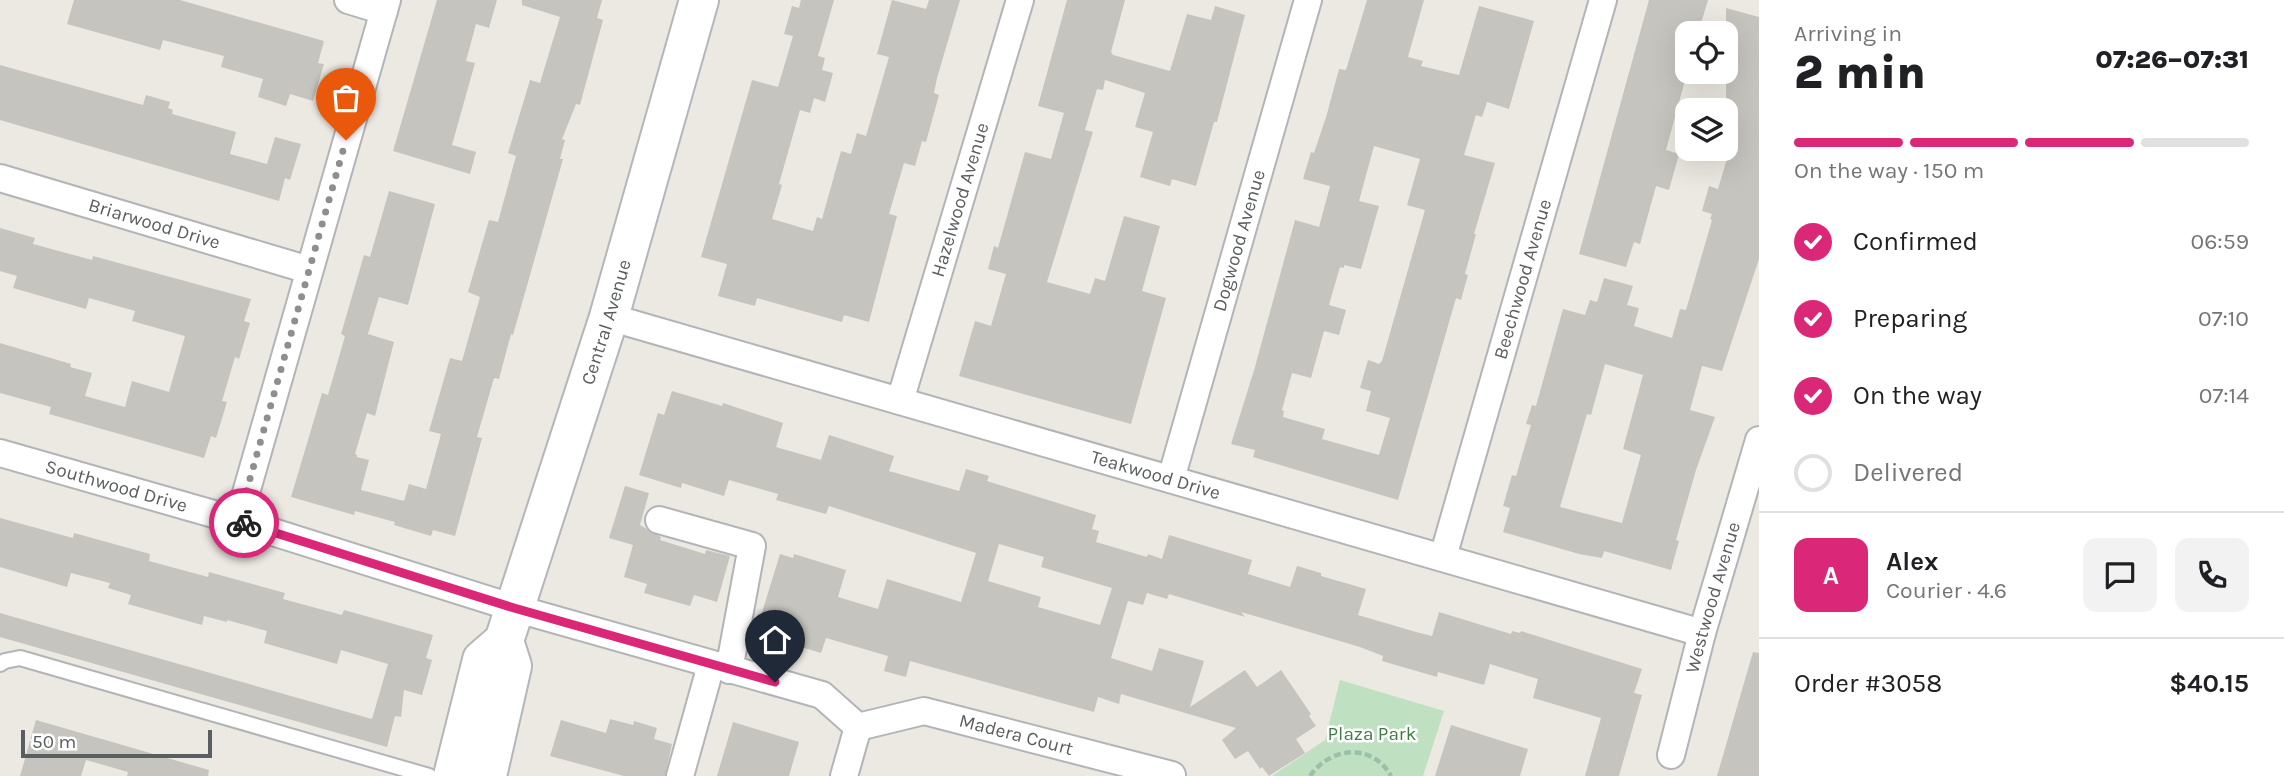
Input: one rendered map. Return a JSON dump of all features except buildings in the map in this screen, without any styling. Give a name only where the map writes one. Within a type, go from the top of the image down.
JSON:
[{"type":"main road","name":"Central Avenue","points":[[453,776],[482,660],[509,625],[609,317],[699,0]]},
{"type":"main road","name":"Central Avenue","points":[[487,776],[512,666],[509,625]]},
{"type":"street","points":[[238,521],[385,5],[348,0]]},
{"type":"street","name":"Hazelwood Avenue","points":[[900,401],[1020,0]]},
{"type":"street","name":"Dogwood Avenue","points":[[1171,479],[1308,0]]},
{"type":"street","name":"Beechwood Avenue","points":[[1443,557],[1602,0]]},
{"type":"street","name":"Briarwood Drive","points":[[0,178],[309,270]]},
{"type":"street","name":"Teakwood Drive","points":[[609,317],[1702,634]]},
{"type":"street","name":"Westwood Avenue","points":[[1671,755],[1702,634],[1759,440]]},
{"type":"street","name":"Southwood Drive","points":[[0,453],[238,521],[509,625],[720,668],[822,695],[858,727]]},
{"type":"street","points":[[659,520],[752,546],[720,668],[680,776]]},
{"type":"street","name":"Madera Court","points":[[858,727],[924,711],[1172,775]]},
{"type":"street","points":[[844,776],[858,727]]},
{"type":"lane","points":[[0,664],[20,658],[429,776]]},
{"type":"path","points":[[1310,776],[1319,764],[1343,752],[1365,754],[1387,769],[1391,776]]},
{"type":"green space","name":"Plaza Park","points":[[1340,680],[1444,711],[1423,776],[1272,776],[1325,740]]},
{"type":"way so far","points":[[244,523],[238,521],[346,140]]},
{"type":"route","points":[[244,523],[514,608],[775,682]]}]
